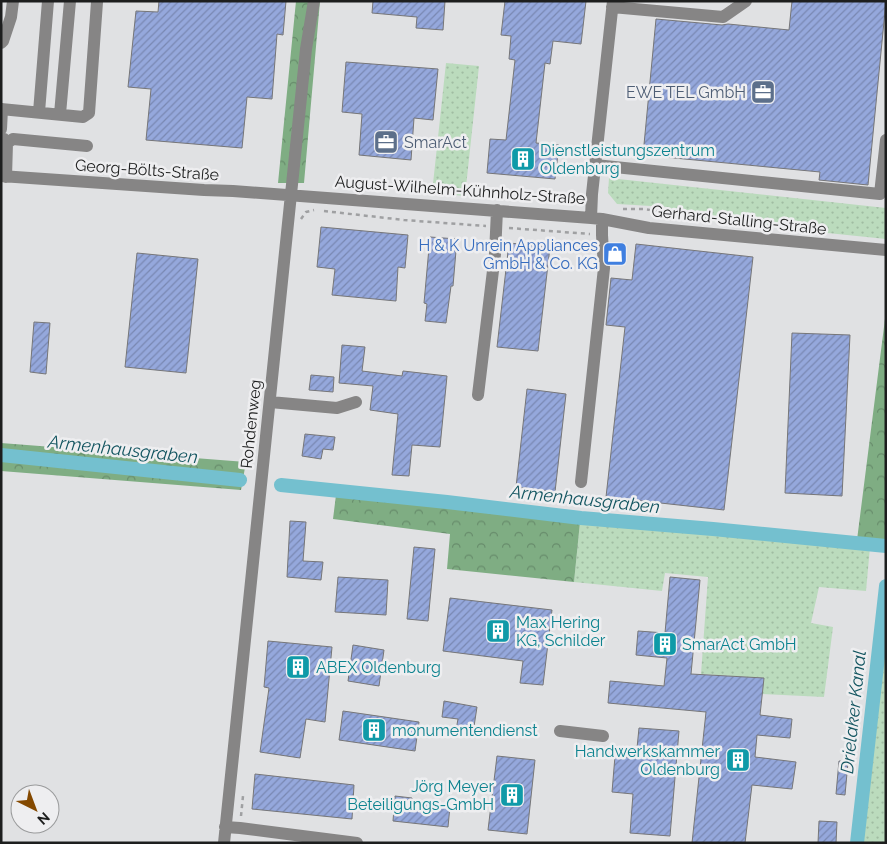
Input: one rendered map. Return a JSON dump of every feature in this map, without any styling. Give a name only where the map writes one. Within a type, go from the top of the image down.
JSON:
[{"type":"street","points":[[1,43],[11,17],[13,1]]},
{"type":"street","points":[[40,112],[48,1]]},
{"type":"street","points":[[60,114],[70,1]]},
{"type":"street","points":[[612,4],[723,17],[746,1]]},
{"type":"street","points":[[1,129],[2,109],[82,116],[89,113],[97,2]]},
{"type":"street","name":"August-Wilhelm-Kühnholz-Straße","points":[[291,195],[596,218],[595,165],[612,4]]},
{"type":"street","name":"Rohdenweg","points":[[224,843],[306,49],[313,6]]},
{"type":"street","points":[[4,176],[4,141],[13,140],[87,146]]},
{"type":"street","points":[[595,165],[880,194],[886,140]]},
{"type":"street","name":"Georg-Bölts-Straße","points":[[4,176],[291,195]]},
{"type":"street","points":[[478,395],[495,254],[497,210]]},
{"type":"street","points":[[581,482],[604,268],[602,235],[596,218]]},
{"type":"street","name":"Gerhard-Stalling-Straße","points":[[596,218],[649,228],[886,250]]},
{"type":"street","points":[[270,402],[337,408],[356,402]]},
{"type":"street","points":[[560,731],[603,736]]},
{"type":"street","points":[[225,827],[328,841],[357,843]]},
{"type":"path","points":[[300,221],[306,212],[316,210]]},
{"type":"path","points":[[323,211],[404,220],[602,235]]},
{"type":"path","points":[[240,828],[243,792]]},
{"type":"green space","points":[[296,1],[320,1],[304,183],[278,183]]},
{"type":"green space","points":[[446,63],[479,66],[465,196],[432,193]]},
{"type":"green space","points":[[609,178],[886,208],[886,239],[682,218],[668,207],[617,204],[608,193]]},
{"type":"green space","points":[[886,311],[886,543],[857,540]]},
{"type":"green space","points":[[1,443],[246,462],[241,490],[1,471]]},
{"type":"green space","points":[[336,495],[580,522],[574,582],[447,569],[450,534],[333,519]]},
{"type":"green space","points":[[580,522],[870,547],[866,591],[819,587],[811,623],[833,627],[824,697],[762,694],[764,678],[701,674],[708,577],[665,573],[662,591],[574,582]]},
{"type":"green space","points":[[886,630],[886,843],[863,843]]},
{"type":"building","points":[[159,1],[286,1],[283,35],[277,34],[272,99],[247,97],[242,148],[146,140],[151,89],[128,87],[136,11],[158,12]]},
{"type":"building","points":[[373,1],[445,1],[443,30],[416,28],[417,17],[372,13]]},
{"type":"building","points":[[505,1],[586,1],[581,44],[553,41],[550,64],[545,63],[536,143],[559,145],[555,179],[487,173],[490,139],[506,140],[515,60],[509,59],[511,36],[501,35]]},
{"type":"building","name":"EWE TEL GmbH","points":[[792,1],[886,1],[868,185],[819,180],[820,172],[643,155],[656,19],[789,30]]},
{"type":"building","points":[[346,62],[438,69],[433,120],[414,118],[411,160],[359,155],[362,114],[342,112]]},
{"type":"building","points":[[321,227],[408,235],[405,268],[398,267],[396,301],[332,295],[335,269],[317,267]]},
{"type":"building","points":[[430,237],[457,239],[453,286],[451,286],[446,323],[425,321],[427,304],[424,303]]},
{"type":"building","points":[[509,243],[550,247],[538,351],[497,347]]},
{"type":"building","points":[[636,244],[753,257],[724,510],[606,497],[625,327],[606,325],[611,278],[632,280]]},
{"type":"building","points":[[137,253],[198,259],[186,373],[125,367]]},
{"type":"building","points":[[34,322],[50,323],[46,374],[30,372]]},
{"type":"building","points":[[792,333],[850,335],[842,496],[785,493]]},
{"type":"building","points":[[342,345],[365,347],[362,371],[402,376],[403,371],[447,376],[440,447],[412,445],[409,476],[392,475],[398,414],[370,410],[373,386],[339,383]]},
{"type":"building","points":[[311,375],[334,377],[333,392],[309,390]]},
{"type":"building","points":[[527,389],[566,394],[555,492],[516,487]]},
{"type":"building","points":[[305,434],[335,437],[333,450],[323,449],[321,459],[302,456]]},
{"type":"building","points":[[290,521],[306,522],[303,561],[323,562],[321,580],[287,577]]},
{"type":"building","points":[[414,547],[435,549],[428,621],[407,619]]},
{"type":"building","points":[[338,577],[388,580],[386,615],[335,612]]},
{"type":"building","name":"Handwerkskammer Oldenburg","points":[[670,577],[700,580],[691,674],[764,678],[760,715],[792,719],[790,738],[757,735],[755,757],[796,762],[792,789],[752,785],[745,843],[692,843],[706,712],[608,703],[610,681],[664,686],[667,658],[636,655],[638,631],[665,633]]},
{"type":"building","name":"Max Hering KG, Schilder","points":[[450,598],[552,610],[543,685],[520,683],[523,661],[443,651]]},
{"type":"building","points":[[268,641],[332,647],[325,722],[306,719],[300,758],[260,752],[269,688],[264,687]]},
{"type":"building","points":[[353,645],[384,650],[379,686],[348,681]]},
{"type":"building","points":[[444,701],[477,707],[473,733],[456,730],[458,719],[442,717]]},
{"type":"building","name":"monumentendienst","points":[[343,711],[419,722],[415,751],[339,740]]},
{"type":"building","points":[[639,728],[679,731],[670,836],[630,833],[633,794],[612,792],[615,756],[636,758]]},
{"type":"building","name":"Jörg Meyer Beteiligungs-GmbH","points":[[497,756],[535,760],[527,834],[488,830]]},
{"type":"building","points":[[839,761],[848,762],[845,795],[836,794]]},
{"type":"building","points":[[255,774],[354,785],[352,819],[252,809]]},
{"type":"building","points":[[395,796],[412,798],[412,802],[450,806],[448,827],[393,821]]},
{"type":"building","points":[[819,821],[837,822],[836,843],[818,843]]},
{"type":"waterway","name":"Armenhausgraben","points":[[1,455],[240,480]]},
{"type":"waterway","name":"Armenhausgraben","points":[[281,485],[581,518],[886,546]]},
{"type":"waterway","name":"Drielaker Kanal","points":[[857,843],[886,586]]},
{"type":"place","name":"EWE TEL GmbH","points":[[763,92]]},
{"type":"place","name":"SmarAct","points":[[386,142]]},
{"type":"place","name":"Dienstleistungszentrum Oldenburg","points":[[523,159]]},
{"type":"place","name":"H & K Unrein Appliances GmbH & Co. KG","points":[[615,254]]},
{"type":"place","name":"Max Hering KG, Schilder","points":[[498,631]]},
{"type":"place","name":"SmarAct GmbH","points":[[665,644]]},
{"type":"place","name":"ABEX Oldenburg","points":[[298,667]]},
{"type":"place","name":"monumentendienst","points":[[374,730]]},
{"type":"place","name":"Handwerkskammer Oldenburg","points":[[738,760]]},
{"type":"place","name":"Jörg Meyer Beteiligungs-GmbH","points":[[512,795]]}]
